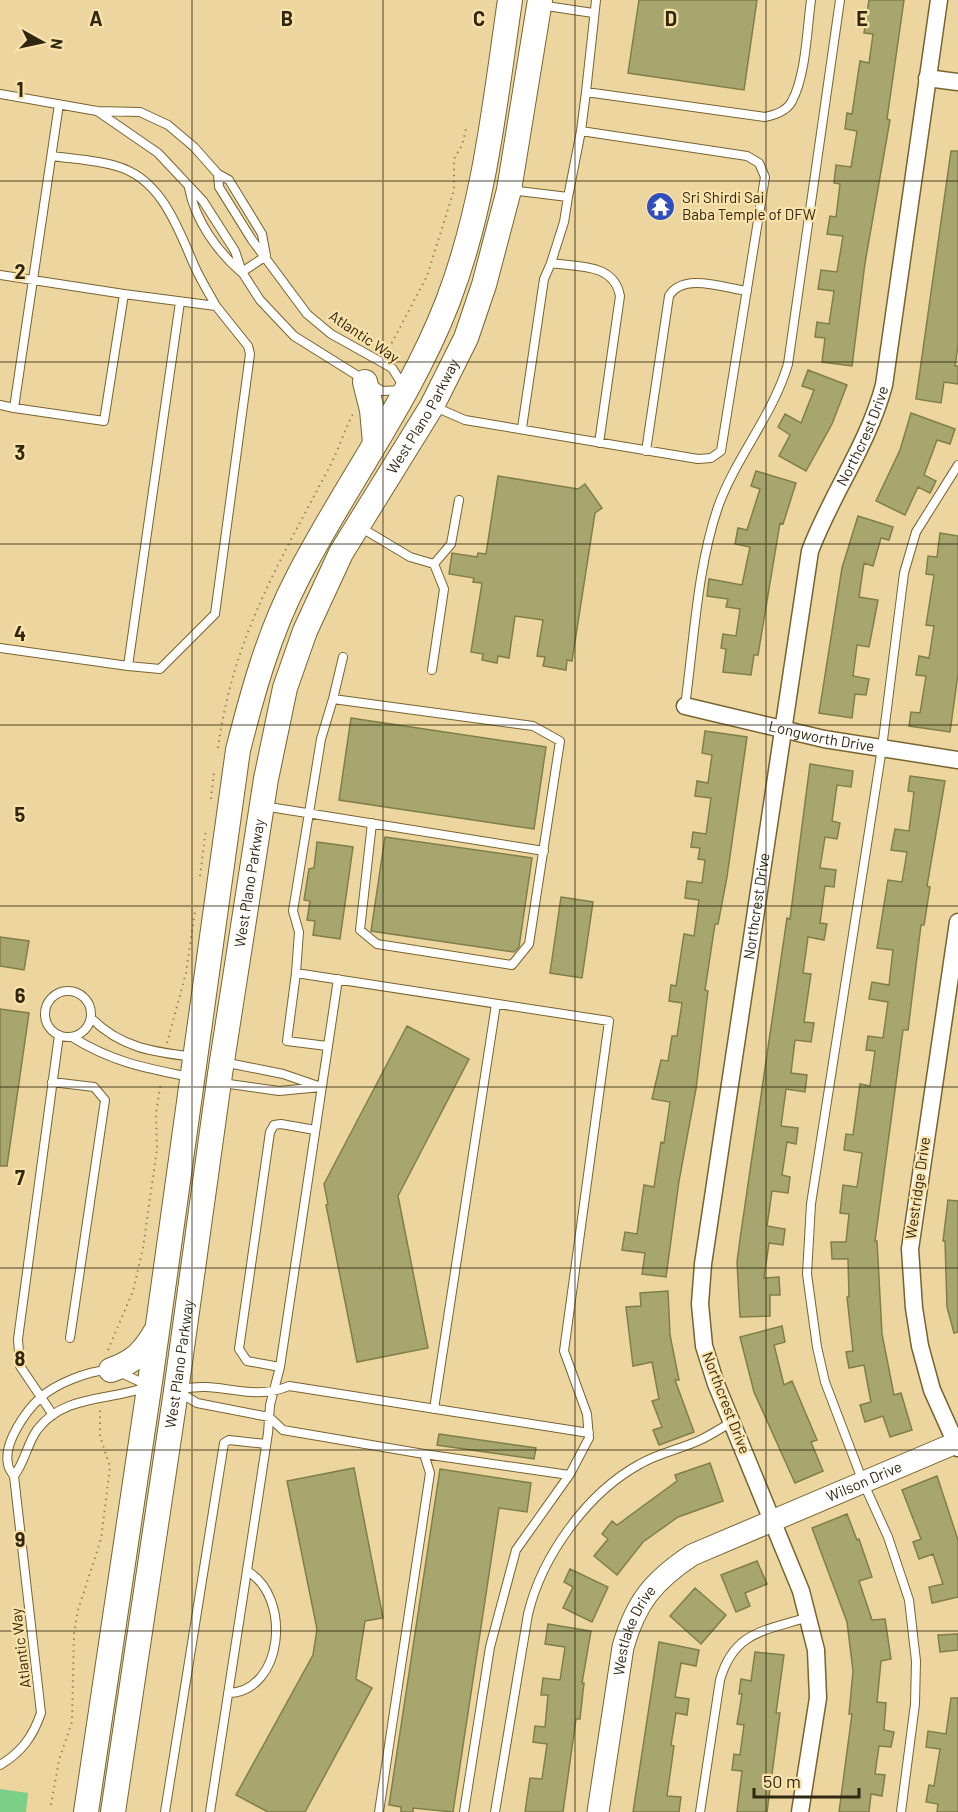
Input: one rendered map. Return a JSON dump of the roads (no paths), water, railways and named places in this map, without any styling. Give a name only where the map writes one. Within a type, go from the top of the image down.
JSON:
[{"type":"main road","points":[[506,1],[540,2]]},
{"type":"main road","name":"West Plano Parkway","points":[[113,1812],[176,1391],[220,1072],[262,806],[283,700],[285,641],[300,573],[405,390],[447,302],[482,186],[505,50],[506,1]]},
{"type":"main road","name":"West Plano Parkway","points":[[86,1812],[158,1327],[238,750],[285,641],[432,406],[465,338],[484,285],[509,190],[540,2]]},
{"type":"main road","points":[[482,186],[509,190]]},
{"type":"main road","points":[[364,382],[372,410],[375,443]]},
{"type":"main road","points":[[405,390],[432,406]]},
{"type":"main road","points":[[193,1068],[220,1072]]},
{"type":"main road","points":[[109,1363],[130,1363],[145,1351],[158,1327]]},
{"type":"main road","points":[[149,1386],[176,1391]]},
{"type":"street","name":"Northcrest Drive","points":[[800,1812],[818,1698],[816,1650],[808,1616],[704,1346],[700,1304],[702,1274],[810,551],[819,526],[868,434],[884,385],[939,0]]},
{"type":"street","points":[[927,78],[958,82]]},
{"type":"street","name":"Longworth Drive","points":[[685,706],[785,727],[824,739],[958,760]]},
{"type":"street","name":"Westridge Drive","points":[[957,1444],[932,1390],[920,1346],[914,1308],[910,1249],[958,922]]},
{"type":"street","name":"Wilson Drive","points":[[772,1520],[957,1444]]},
{"type":"street","name":"Westlake Drive","points":[[598,1812],[623,1647],[638,1604],[668,1571],[692,1555],[772,1520]]},
{"type":"lane","points":[[522,428],[544,279],[564,222],[581,131],[596,0]]},
{"type":"lane","points":[[586,92],[765,117],[778,114],[792,102],[799,79],[811,0]]},
{"type":"lane","points":[[685,706],[707,547],[718,508],[776,396],[788,364],[840,0]]},
{"type":"lane","points":[[540,2],[593,13]]},
{"type":"lane","name":"Atlantic Way","points":[[0,94],[97,111],[140,112],[168,125],[194,147],[218,174],[219,187],[252,240],[307,314],[330,334],[392,368],[405,390],[382,391],[364,382],[294,336],[260,300],[242,272],[235,251],[203,201],[158,153],[97,111]]},
{"type":"lane","points":[[14,408],[59,104]]},
{"type":"lane","points":[[432,406],[465,420],[646,451],[698,459],[711,458],[721,451],[765,177],[759,163],[747,156],[581,131]]},
{"type":"lane","points":[[0,648],[160,669],[215,614],[250,354],[248,346],[216,306],[195,268],[180,230],[161,198],[138,177],[118,166],[52,156]]},
{"type":"lane","points":[[509,190],[568,197]]},
{"type":"lane","points":[[242,272],[266,256]]},
{"type":"lane","points":[[551,263],[608,273],[618,283],[620,296],[599,443]]},
{"type":"lane","points":[[0,275],[216,306]]},
{"type":"lane","points":[[646,451],[669,296],[674,288],[686,282],[747,291]]},
{"type":"lane","points":[[0,405],[104,421],[124,294]]},
{"type":"lane","points":[[128,666],[180,302]]},
{"type":"lane","points":[[901,1812],[915,1704],[916,1661],[909,1600],[888,1537],[863,1482],[825,1382],[817,1347],[807,1274],[810,1204],[882,748],[904,573],[916,532],[958,465]]},
{"type":"lane","points":[[434,564],[451,544],[459,500]]},
{"type":"lane","points":[[357,525],[410,557],[434,564]]},
{"type":"lane","points":[[432,670],[444,589],[434,564]]},
{"type":"lane","points":[[327,1046],[287,1041],[299,932],[293,911],[321,739],[343,657]]},
{"type":"lane","points":[[333,699],[533,726],[560,741],[529,944],[512,965],[377,944],[360,930],[372,823]]},
{"type":"lane","points":[[262,806],[544,851]]},
{"type":"lane","points":[[296,973],[609,1020],[564,1351],[586,1414],[589,1438],[569,1476],[516,1550],[490,1647],[464,1812]]},
{"type":"lane","points":[[210,1812],[272,1393],[280,1367],[338,979]]},
{"type":"lane","points":[[74,991],[86,998],[91,1018],[106,1033],[129,1045],[193,1068],[136,1067],[99,1053],[72,1037],[59,1035],[49,1027],[45,1010],[49,1000],[60,992],[74,991]]},
{"type":"lane","points":[[434,1409],[496,1004]]},
{"type":"lane","points":[[72,1037],[84,1030],[91,1018]]},
{"type":"lane","points":[[53,1415],[20,1366],[18,1339],[59,1035]]},
{"type":"lane","points":[[220,1072],[283,1074],[321,1087]]},
{"type":"lane","points":[[220,1072],[279,1091],[321,1087]]},
{"type":"lane","points":[[52,1082],[94,1087],[105,1100],[70,1338]]},
{"type":"lane","points":[[280,1367],[247,1361],[239,1349],[270,1132],[274,1125],[281,1124],[315,1130]]},
{"type":"lane","points":[[109,1363],[149,1386]]},
{"type":"lane","name":"Atlantic Way","points":[[0,1765],[19,1751],[33,1735],[41,1713],[14,1476],[7,1463],[10,1448],[15,1434],[41,1397],[109,1363]]},
{"type":"lane","points":[[14,1476],[22,1465],[35,1433],[53,1415],[85,1400],[124,1395],[149,1386]]},
{"type":"lane","points":[[176,1391],[200,1386],[255,1394],[272,1393],[289,1386],[589,1433]]},
{"type":"lane","points":[[176,1391],[197,1403],[269,1417],[283,1430],[569,1476]]},
{"type":"lane","points":[[495,1812],[533,1590],[549,1558],[578,1517],[605,1490],[639,1464],[700,1440],[732,1422]]},
{"type":"lane","points":[[165,1812],[224,1443],[229,1440],[266,1444]]},
{"type":"lane","points":[[379,1812],[430,1473],[424,1454]]},
{"type":"lane","points":[[228,1693],[241,1693],[252,1687],[262,1676],[273,1655],[275,1616],[269,1594],[260,1578],[247,1571]]},
{"type":"lane","points":[[700,1812],[720,1680],[726,1660],[746,1638],[808,1616]]},
{"type":"place","name":"Sri Shirdi Sai Baba Temple of DFW","points":[[661,207]]}]
